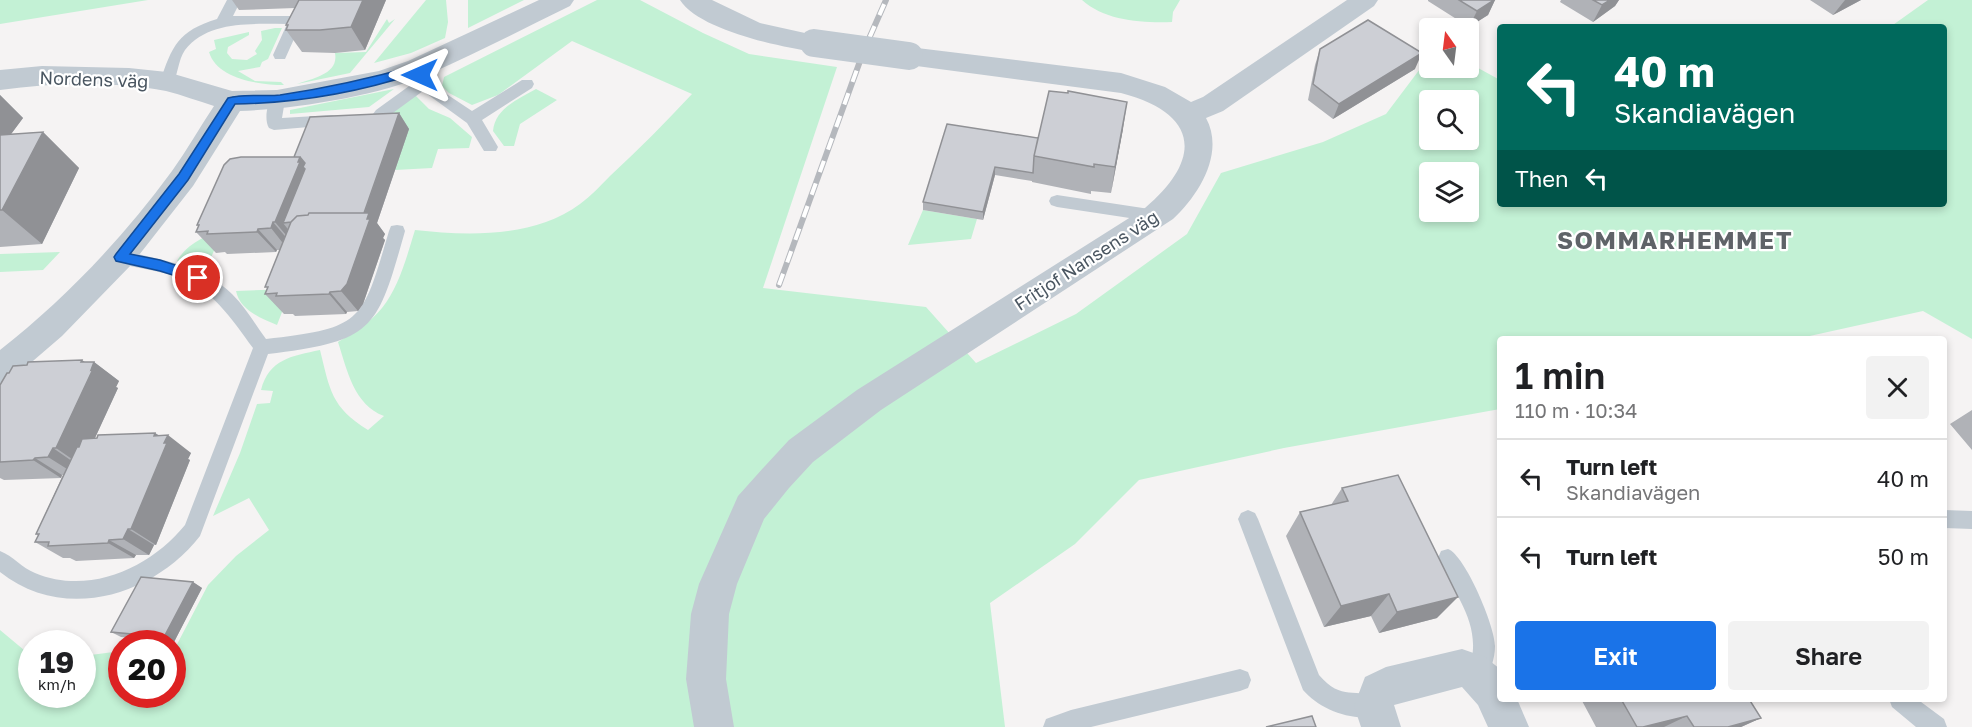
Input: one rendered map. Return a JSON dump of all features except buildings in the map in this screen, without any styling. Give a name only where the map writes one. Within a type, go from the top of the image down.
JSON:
[{"type":"street","name":"Nordens väg","points":[[0,80],[42,75],[90,75],[167,82],[232,100],[277,99],[381,80],[421,76],[561,0]]},
{"type":"street","points":[[693,0],[711,12],[748,30],[780,39],[1121,82],[1155,93],[1189,114],[1213,104],[1365,0]]},
{"type":"street","points":[[0,369],[77,302],[121,257],[184,177],[232,100]]},
{"type":"street","name":"Fritjof Nansens väg","points":[[714,727],[706,679],[710,614],[717,584],[751,508],[801,451],[870,400],[1156,216],[1180,193],[1199,154],[1199,133],[1189,114]]},
{"type":"street","points":[[1378,717],[1379,691],[1386,687],[1462,668],[1497,698]]},
{"type":"lane","points":[[222,24],[234,0]]},
{"type":"lane","points":[[167,82],[174,44],[193,34],[231,21],[296,19],[280,55]]},
{"type":"lane","points":[[381,114],[421,76],[438,98],[471,119],[483,132],[490,147]]},
{"type":"lane","points":[[471,119],[527,84]]},
{"type":"lane","points":[[277,99],[274,124],[349,119]]},
{"type":"lane","points":[[1057,201],[1156,216]]},
{"type":"lane","points":[[262,347],[327,338],[363,318],[374,303],[397,231]]},
{"type":"lane","points":[[121,257],[168,264],[198,278],[224,297],[262,347]]},
{"type":"lane","points":[[0,560],[33,582],[67,590],[98,588],[120,583],[151,570],[167,559],[186,541],[193,530],[262,347]]},
{"type":"lane","points":[[1248,519],[1311,682],[1320,695],[1378,717]]},
{"type":"lane","points":[[1947,519],[1972,520]]},
{"type":"lane","points":[[1449,558],[1481,622],[1485,638],[1484,664],[1497,694]]},
{"type":"lane","points":[[1054,727],[1240,680]]},
{"type":"lane","points":[[1904,702],[1936,727]]},
{"type":"green space","points":[[0,0],[148,0],[0,24]]},
{"type":"green space","points":[[426,0],[446,0],[448,22],[445,38],[411,53],[374,63]]},
{"type":"green space","points":[[468,0],[524,0],[468,28]]},
{"type":"green space","points":[[597,0],[640,0],[749,54],[837,67],[763,288],[926,307],[976,363],[1076,314],[1187,234],[1221,173],[1323,142],[1386,114],[1419,70],[1419,78],[1479,78],[1479,68],[1497,78],[1497,207],[1947,207],[1947,24],[1894,24],[1928,0],[1972,0],[1972,339],[1923,311],[1810,336],[1497,336],[1497,410],[1284,448],[1139,480],[1075,544],[990,603],[1005,727],[0,727],[0,630],[18,645],[18,708],[96,708],[96,654],[108,653],[108,708],[186,708],[184,630],[208,585],[236,556],[269,530],[249,498],[213,516],[240,453],[257,404],[270,403],[273,391],[261,390],[270,372],[276,365],[291,357],[320,350],[330,387],[339,405],[368,430],[384,416],[365,404],[359,395],[349,375],[338,342],[367,323],[388,300],[402,271],[415,230],[457,233],[500,232],[522,229],[562,215],[592,194],[692,94],[572,41],[498,95],[472,105],[449,93],[442,86],[444,77]]},
{"type":"green space","points":[[1082,0],[1180,0],[1173,12],[1172,22],[1160,22],[1136,21],[1113,16],[1091,7]]},
{"type":"green space","points":[[387,19],[389,23],[395,19],[350,73],[297,84],[329,70],[333,66],[335,53],[366,52]]},
{"type":"green space","points":[[282,28],[268,59],[262,62],[260,67],[238,71],[255,81],[281,82],[284,85],[263,84],[240,79],[221,69],[213,61],[209,52],[216,49],[214,40],[249,32],[249,35],[228,47],[227,53],[232,59],[247,60],[257,54],[255,51],[262,40],[261,31]]},
{"type":"green space","points":[[394,89],[369,107],[290,114],[290,110]]},
{"type":"green space","points":[[536,89],[557,100],[520,124],[514,146],[504,146],[493,131],[498,116],[509,105]]},
{"type":"green space","points":[[414,94],[429,109],[450,118],[472,137],[469,148],[438,149],[432,168],[395,170],[408,129],[370,131]]},
{"type":"green space","points":[[923,210],[977,219],[971,239],[908,245]]},
{"type":"green space","points":[[224,228],[209,262],[177,261],[186,249]]},
{"type":"green space","points":[[60,252],[43,270],[0,272],[0,254]]},
{"type":"green space","points":[[291,289],[277,325],[246,308],[238,298],[236,291]]},
{"type":"railway","points":[[779,285],[864,50],[886,0]]},
{"type":"district","name":"SOMMARHEMMET","points":[[1675,239]]},
{"type":"route","points":[[198,278],[121,257],[184,177],[232,100],[277,99],[340,89],[381,80],[418,68],[420,75]]}]
